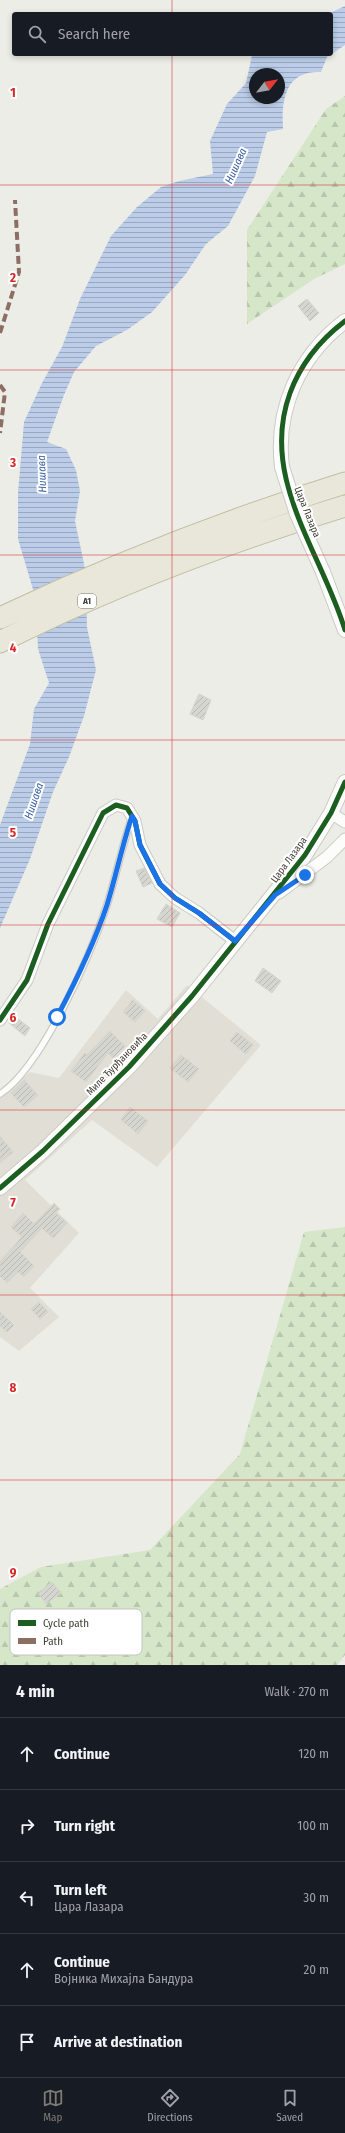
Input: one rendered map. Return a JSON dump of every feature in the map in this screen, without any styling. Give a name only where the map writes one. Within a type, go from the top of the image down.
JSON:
[{"type":"highway","name":"A1","points":[[0,618],[90,577],[166,545],[279,504],[345,483]]},
{"type":"highway","name":"A1","points":[[0,642],[101,595],[175,564],[345,506]]},
{"type":"street","name":"Цара Лазара","points":[[345,321],[319,345],[302,368],[295,381],[284,412],[281,430],[282,466],[297,514],[323,572],[345,630]]},
{"type":"street","name":"Цара Лазара","points":[[235,941],[275,895],[305,856],[332,813],[345,782]]},
{"type":"street","points":[[0,1020],[27,980],[48,924],[103,813],[116,805],[127,808],[135,821],[140,845],[160,884],[175,898],[199,913],[235,941]]},
{"type":"street","points":[[332,813],[345,822]]},
{"type":"street","points":[[275,895],[305,875],[345,839]]},
{"type":"street","name":"Миле Ђурђановића","points":[[0,1188],[43,1151],[129,1067],[192,996],[235,941]]},
{"type":"lane","points":[[0,1094],[10,1088],[35,1058],[85,961],[107,905],[121,850],[132,816]]},
{"type":"shaded area","points":[[187,985],[261,1045],[157,1167],[92,1120],[25,1180],[79,1233],[30,1288],[59,1317],[19,1351],[0,1337],[0,1098],[30,1072],[59,1078],[126,990],[158,1019]]},
{"type":"green space","points":[[345,96],[345,264],[314,279],[247,324],[247,230],[326,109]]},
{"type":"green space","points":[[345,1227],[345,1655],[337,1665],[0,1665],[0,1589],[41,1567],[150,1550],[240,1454],[304,1232]]},
{"type":"water","points":[[345,6],[345,45],[333,53],[332,12]]},
{"type":"water","points":[[252,56],[328,56],[321,72],[311,72],[297,78],[288,89],[285,97],[285,68],[249,68]]},
{"type":"water","name":"Нишава","points":[[249,69],[249,104],[283,104],[283,129],[267,132],[255,176],[228,226],[206,244],[185,275],[152,312],[127,330],[96,346],[74,372],[47,442],[66,449],[76,470],[80,491],[75,521],[86,573],[87,627],[96,670],[84,716],[69,757],[53,792],[30,859],[0,928],[0,825],[30,744],[34,709],[49,683],[38,649],[35,596],[18,539],[18,493],[24,422],[42,383],[62,347],[80,299],[111,236],[137,207],[161,187],[179,181],[213,174],[210,141],[227,104],[246,83]]},
{"type":"building","points":[[307,299],[319,313],[310,321],[298,306]]},
{"type":"building","points":[[199,694],[211,700],[203,720],[190,714]]},
{"type":"building","points":[[144,868],[152,883],[143,887],[136,871]]},
{"type":"building","points":[[166,904],[180,913],[172,927],[157,919]]},
{"type":"building","points":[[263,968],[281,981],[272,993],[255,981]]},
{"type":"building","points":[[133,1000],[145,1011],[135,1022],[123,1012]]},
{"type":"building","points":[[14,1016],[30,1028],[25,1036],[9,1023]]},
{"type":"building","points":[[110,1031],[125,1046],[113,1058],[108,1053],[86,1082],[71,1071],[85,1053],[87,1055]]},
{"type":"building","points":[[237,1032],[253,1045],[246,1054],[230,1041]]},
{"type":"building","points":[[181,1055],[199,1069],[188,1082],[170,1068]]},
{"type":"building","points":[[24,1080],[38,1095],[24,1107],[11,1093]]},
{"type":"building","points":[[130,1107],[148,1121],[138,1134],[121,1120]]},
{"type":"building","points":[[0,1136],[13,1152],[0,1163]]},
{"type":"building","points":[[54,1203],[60,1209],[56,1213],[67,1223],[53,1238],[42,1228],[20,1252],[34,1266],[24,1277],[18,1272],[7,1283],[0,1276],[0,1261],[22,1237],[11,1227],[23,1213],[34,1224]]},
{"type":"building","points":[[39,1302],[48,1312],[40,1319],[31,1309]]},
{"type":"building","points":[[0,1312],[14,1325],[7,1332],[0,1326]]},
{"type":"building","points":[[52,1582],[61,1593],[46,1604],[38,1593]]},
{"type":"marked path","points":[[0,333],[19,272],[15,200]]},
{"type":"marked path","points":[[0,385],[5,392],[0,433]]},
{"type":"cycle path","points":[[345,321],[327,336],[306,362],[294,382],[282,424],[282,455],[287,485],[297,514],[345,630]]},
{"type":"cycle path","points":[[0,1188],[43,1151],[129,1067],[192,996],[305,855],[331,813],[345,782]]},
{"type":"cycle path","points":[[0,1020],[27,980],[48,924],[103,813],[116,805],[127,808],[135,821],[140,845],[160,884],[175,898],[199,913],[235,941]]},
{"type":"route","points":[[57,1017],[85,961],[107,905],[121,850],[132,816],[135,821],[140,845],[160,884],[175,898],[199,913],[235,941],[275,895],[305,875]]}]
